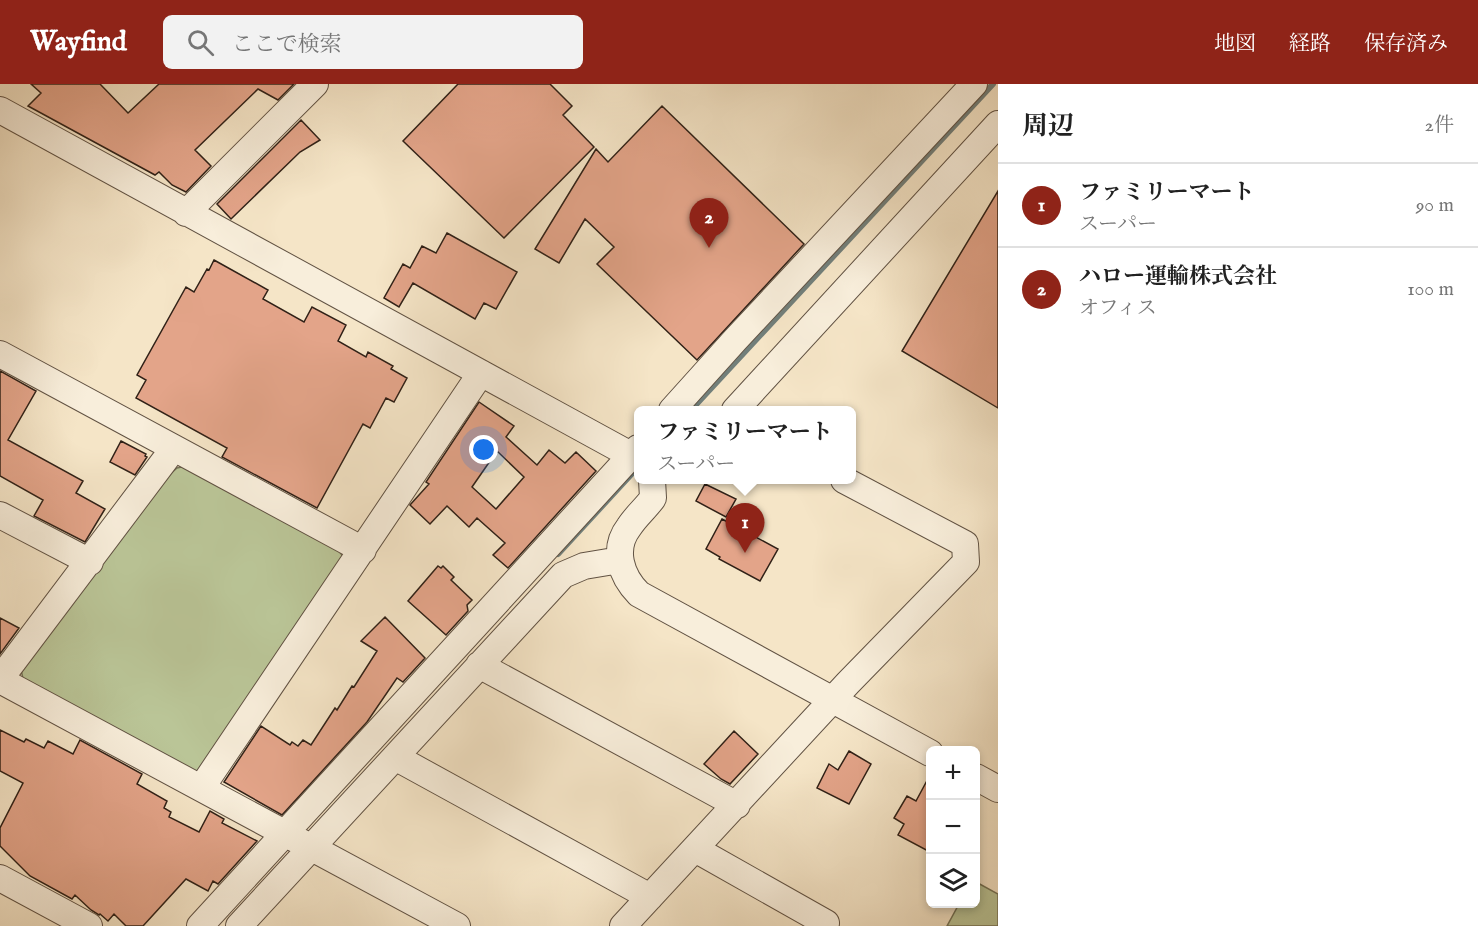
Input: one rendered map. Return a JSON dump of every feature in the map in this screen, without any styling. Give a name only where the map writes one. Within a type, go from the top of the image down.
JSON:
[{"type":"street","points":[[186,213],[315,84]]},
{"type":"street","points":[[676,406],[974,84]]},
{"type":"street","points":[[0,110],[481,373],[634,453]]},
{"type":"street","points":[[740,406],[998,124]]},
{"type":"street","points":[[0,354],[363,550]]},
{"type":"street","points":[[202,787],[481,373]]},
{"type":"street","points":[[174,448],[0,679],[457,926]]},
{"type":"street","points":[[239,926],[297,839],[634,458]]},
{"type":"street","points":[[657,484],[653,498],[627,528],[620,550],[620,560],[631,586],[639,594],[926,751]]},
{"type":"street","points":[[623,926],[833,700],[966,562],[964,544],[852,484]]},
{"type":"street","points":[[0,515],[90,562]]},
{"type":"street","points":[[200,926],[297,839],[395,757],[563,575],[584,566],[620,560]]},
{"type":"street","points":[[479,665],[737,805]]},
{"type":"street","points":[[395,757],[650,897]]},
{"type":"street","points":[[980,780],[998,789]]},
{"type":"street","points":[[695,849],[826,923]]},
{"type":"street","points":[[0,878],[89,926]]},
{"type":"green space","points":[[186,466],[337,549],[342,555],[342,561],[203,768],[191,774],[24,683],[21,670],[168,476],[177,468]]},
{"type":"green space","points":[[980,884],[998,894],[998,926],[947,926],[957,908],[980,908]]},
{"type":"building","points":[[31,84],[100,84],[128,113],[159,84],[294,84],[278,100],[258,89],[195,150],[211,166],[186,192],[172,185],[159,172],[155,175],[28,106],[41,93]]},
{"type":"building","points":[[458,84],[550,84],[572,106],[563,115],[594,147],[504,238],[403,141]]},
{"type":"building","points":[[662,106],[804,244],[697,360],[597,264],[614,247],[585,219],[559,263],[535,249],[596,149],[608,162]]},
{"type":"building","points":[[301,120],[320,140],[300,152],[231,219],[217,204]]},
{"type":"building","points":[[998,191],[998,408],[902,351]]},
{"type":"building","points":[[447,233],[517,272],[496,309],[484,303],[475,319],[413,283],[399,307],[384,298],[403,264],[410,268],[422,246],[436,253]]},
{"type":"building","points":[[214,260],[268,290],[263,299],[304,322],[312,307],[346,325],[338,341],[366,357],[368,352],[393,366],[391,369],[407,378],[394,402],[386,398],[370,428],[363,424],[317,508],[222,457],[227,448],[136,398],[146,380],[137,375],[186,287],[194,292]]},
{"type":"building","points":[[0,371],[36,391],[8,440],[83,481],[76,493],[105,509],[85,542],[34,516],[43,500],[0,476]]},
{"type":"building","points":[[479,402],[514,426],[506,437],[537,465],[549,450],[565,463],[576,452],[596,471],[508,568],[493,555],[505,543],[477,518],[469,527],[447,506],[430,524],[410,505],[429,484],[426,482]],"holes":[[[497,451],[524,477],[496,509],[472,487]]]},
{"type":"building","points":[[121,441],[146,454],[147,457],[135,475],[110,462]]},
{"type":"building","points":[[705,484],[736,499],[726,517],[696,501]]},
{"type":"building","points":[[722,519],[778,549],[760,581],[719,559],[720,557],[706,549]]},
{"type":"building","points":[[438,566],[441,568],[443,566],[454,577],[451,580],[472,600],[467,605],[468,611],[446,635],[408,601]]},
{"type":"building","points":[[385,617],[425,658],[403,682],[397,678],[367,722],[282,815],[224,782],[261,726],[290,745],[292,742],[298,746],[303,740],[311,745],[335,708],[337,710],[352,686],[354,687],[377,651],[361,641]]},
{"type":"building","points":[[0,618],[19,628],[0,654]]},
{"type":"building","points":[[0,730],[24,742],[26,739],[44,748],[48,741],[73,754],[80,740],[142,774],[137,784],[167,801],[164,808],[171,812],[169,817],[199,832],[210,811],[224,819],[222,823],[257,841],[218,884],[213,881],[208,891],[186,879],[143,926],[126,926],[114,914],[108,921],[91,910],[75,895],[72,899],[30,876],[0,846],[0,828],[23,783],[0,771]]},
{"type":"building","points":[[734,731],[758,754],[730,784],[704,764]]},
{"type":"building","points":[[849,751],[871,764],[849,804],[817,788],[829,764],[838,770]]},
{"type":"building","points":[[926,782],[926,850],[898,835],[904,824],[894,818],[907,796],[916,801]]},
{"type":"waterway","points":[[695,406],[993,84]]},
{"type":"waterway","points":[[558,554],[634,471]]},
{"type":"place","name":"ハロー運輸株式会社","points":[[709,248]]},
{"type":"place","name":"ファミリーマート","points":[[745,553]]}]
